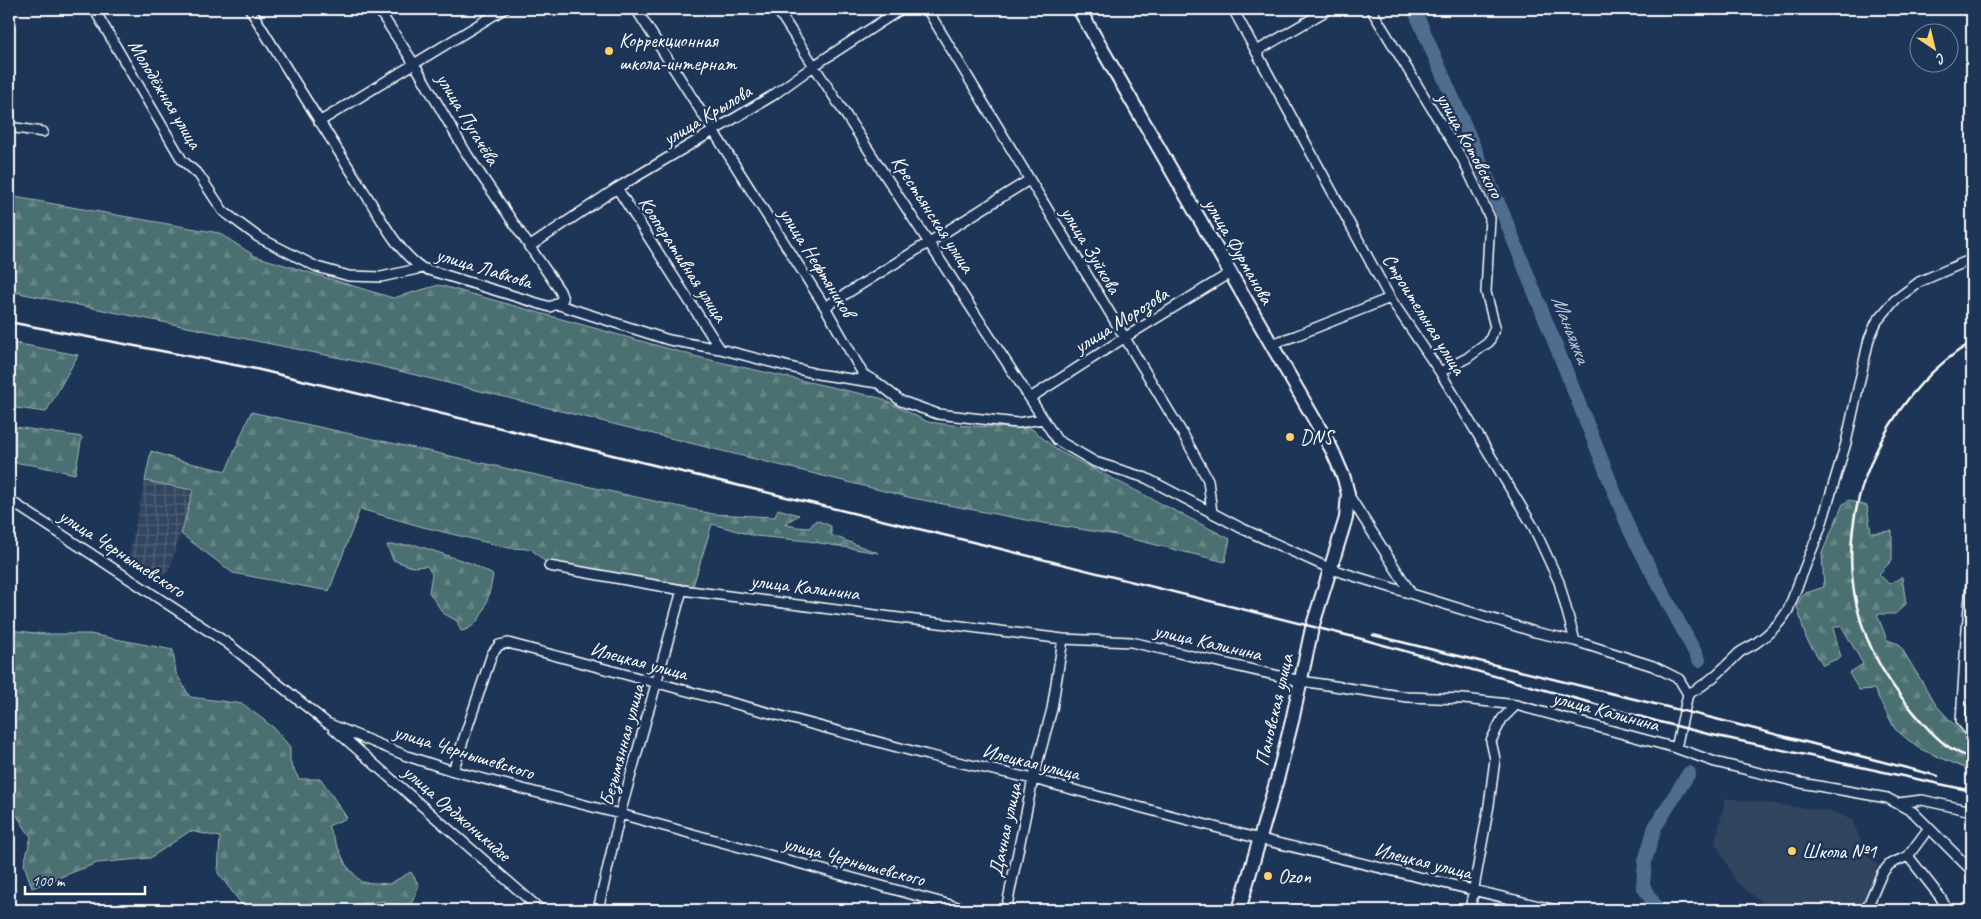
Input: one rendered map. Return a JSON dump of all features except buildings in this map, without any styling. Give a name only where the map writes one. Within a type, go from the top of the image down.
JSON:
[{"type":"main road","name":"улица Фурманова","points":[[1079,9],[1332,450],[1344,478],[1348,494],[1346,518]]},
{"type":"main road","name":"Пановская улица","points":[[1239,910],[1278,776],[1312,628],[1346,518]]},
{"type":"street","name":"Молодёжная улица","points":[[94,9],[182,160],[199,175],[223,211],[258,236],[317,267],[349,276],[381,277],[422,268]]},
{"type":"street","name":"улица Лавкова","points":[[250,9],[319,122],[404,251],[412,261],[422,268],[550,307],[556,304],[669,340],[720,349],[817,374],[878,383]]},
{"type":"street","name":"улица Пугачёва","points":[[378,9],[415,65],[468,156],[560,291],[564,299],[556,304]]},
{"type":"street","points":[[319,122],[504,9]]},
{"type":"street","name":"улица Нефтяников","points":[[636,9],[825,308],[863,374],[901,401],[938,414],[1017,423],[1043,420]]},
{"type":"street","name":"Крестьянская улица","points":[[777,9],[1057,440],[1095,462],[1146,478],[1212,513]]},
{"type":"street","name":"улица Крылова","points":[[529,247],[617,188],[772,96],[901,9]]},
{"type":"street","name":"улица Зуйкова","points":[[927,9],[1208,480],[1212,513]]},
{"type":"street","name":"Строительная улица","points":[[1233,9],[1390,298],[1440,372],[1534,528],[1559,582],[1575,641]]},
{"type":"street","points":[[1257,51],[1329,9]]},
{"type":"street","name":"улица Котовского","points":[[1371,9],[1463,160],[1490,218],[1486,292],[1495,327],[1489,342],[1467,358],[1440,372]]},
{"type":"street","points":[[9,126],[43,132]]},
{"type":"street","points":[[825,308],[1029,180]]},
{"type":"street","name":"Кооперативная улица","points":[[617,188],[720,349]]},
{"type":"street","points":[[1688,694],[1700,688],[1728,665],[1740,652],[1773,630],[1783,620],[1820,529],[1846,443],[1869,339],[1877,320],[1895,300],[1919,282],[1972,259]]},
{"type":"street","name":"улица Морозова","points":[[1030,398],[1230,274]]},
{"type":"street","points":[[1271,344],[1390,298]]},
{"type":"street","points":[[1348,494],[1411,593]]},
{"type":"street","name":"улица Чернышевского","points":[[9,500],[227,643],[327,723],[407,756],[453,771],[620,814],[969,910]]},
{"type":"street","points":[[1212,513],[1331,569],[1535,632],[1575,641],[1653,666],[1679,679],[1688,694],[1676,748]]},
{"type":"street","name":"улица Калинина","points":[[549,566],[682,590],[1063,639],[1131,642],[1301,681],[1407,697],[1464,699],[1516,705],[1676,748],[1715,762],[1792,781],[1887,798],[1913,812],[1972,871]]},
{"type":"street","points":[[1972,574],[1969,641],[1961,721],[1972,734]]},
{"type":"street","name":"Безымянная улица","points":[[598,910],[620,814],[682,590]]},
{"type":"street","name":"Дачная улица","points":[[1006,910],[1033,779],[1052,709],[1063,639]]},
{"type":"street","name":"Илецкая улица","points":[[453,771],[492,654],[499,645],[508,643],[656,684],[928,755],[1033,779],[1260,840],[1556,910]]},
{"type":"street","points":[[1470,910],[1489,805],[1495,758],[1491,741],[1502,719],[1516,705]]},
{"type":"street","name":"улица Орджоникидзе","points":[[327,723],[541,910]]},
{"type":"street","points":[[1898,803],[1922,800],[1972,811]]},
{"type":"street","points":[[1866,910],[1882,873],[1890,864],[1908,856],[1928,829]]},
{"type":"street","points":[[1908,856],[1947,910]]},
{"type":"shaded area","points":[[145,481],[193,490],[169,571],[157,578],[128,560]]},
{"type":"shaded area","name":"Школа №1","points":[[1726,798],[1834,812],[1852,820],[1868,857],[1878,864],[1875,872],[1877,876],[1862,910],[1772,910],[1737,883],[1715,842]]},
{"type":"green space","points":[[9,196],[219,233],[255,256],[393,298],[439,285],[702,358],[880,398],[928,422],[1032,429],[1057,450],[1230,539],[1225,562],[1116,535],[912,498],[375,365],[9,291]]},
{"type":"green space","points":[[9,342],[78,355],[46,412],[9,407]]},
{"type":"green space","points":[[251,412],[713,514],[775,517],[778,509],[799,515],[784,524],[809,528],[816,520],[831,526],[831,535],[878,553],[808,541],[755,536],[712,524],[693,586],[544,561],[531,549],[509,548],[360,509],[329,591],[233,573],[181,534],[193,490],[145,481],[151,451],[181,461],[226,471]]},
{"type":"green space","points":[[9,426],[82,437],[75,474],[9,462]]},
{"type":"green space","points":[[1849,500],[1867,506],[1871,533],[1892,531],[1892,560],[1879,574],[1889,584],[1902,577],[1906,604],[1895,614],[1877,614],[1887,640],[1899,644],[1936,705],[1972,744],[1972,767],[1967,769],[1918,748],[1895,729],[1874,689],[1859,690],[1849,673],[1863,664],[1841,625],[1833,628],[1841,657],[1823,665],[1806,638],[1797,606],[1803,594],[1824,587],[1822,553],[1843,504]]},
{"type":"green space","points":[[387,545],[416,545],[473,564],[493,575],[490,592],[480,617],[469,628],[461,631],[457,621],[443,613],[429,592],[432,574],[427,566],[412,567],[393,560]]},
{"type":"green space","points":[[9,630],[45,634],[90,634],[173,650],[176,673],[190,697],[243,704],[274,728],[290,747],[290,762],[299,779],[321,779],[347,818],[328,826],[346,865],[361,882],[389,884],[411,872],[419,885],[413,900],[406,910],[381,910],[384,901],[359,904],[356,910],[246,910],[218,873],[220,837],[190,831],[150,858],[97,863],[32,888],[24,864],[31,837],[9,804]]},
{"type":"waterway","name":"Маньяжка","points":[[1414,9],[1504,216],[1630,531],[1699,660]]},
{"type":"waterway","name":"Маньяжка","points":[[1660,910],[1656,907],[1643,886],[1645,861],[1655,827],[1689,773]]},
{"type":"railway","points":[[9,322],[256,369],[985,545],[1358,638],[1708,734],[1972,791]]},
{"type":"railway","points":[[1972,342],[1931,373],[1909,398],[1890,426],[1866,474],[1857,507],[1852,540],[1852,573],[1857,605],[1867,637],[1882,668],[1902,698],[1928,729],[1946,745],[1972,760]]},
{"type":"railway","points":[[1373,635],[1712,718],[1938,776]]},
{"type":"place","name":"Коррекционная школа-интернат","points":[[609,51]]},
{"type":"place","name":"DNS","points":[[1290,437]]},
{"type":"place","name":"Школа №1","points":[[1792,851]]},
{"type":"place","name":"Ozon","points":[[1268,876]]}]
